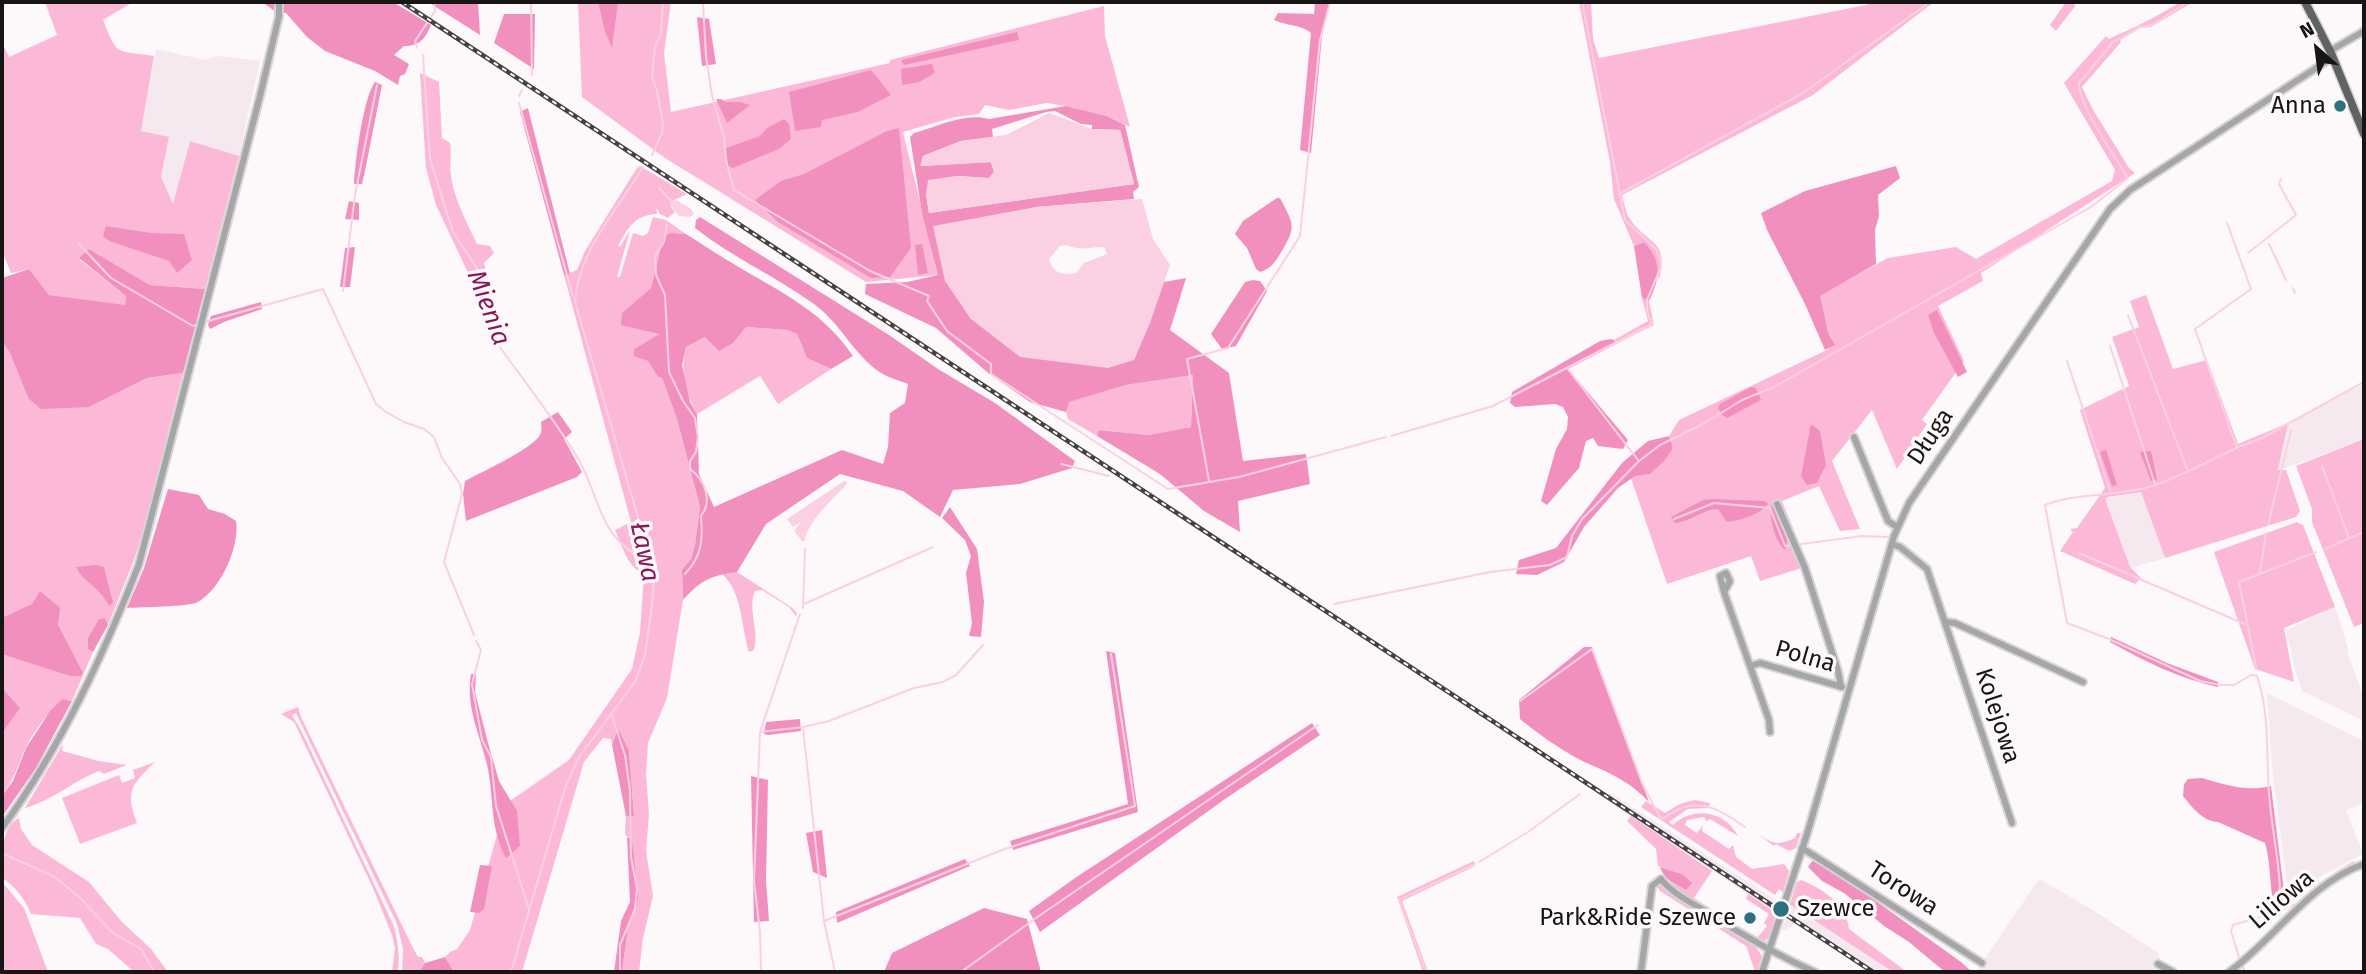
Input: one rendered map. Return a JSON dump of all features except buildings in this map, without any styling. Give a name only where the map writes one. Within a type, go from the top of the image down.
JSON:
[{"type":"main road","points":[[2305,2],[2331,54],[2364,134]]},
{"type":"street","points":[[2,828],[41,769],[79,700],[114,626],[139,564],[204,318],[279,16],[279,2]]},
{"type":"street","name":"Długa","points":[[1762,972],[1802,848],[1897,527],[1909,503],[2110,209],[2130,190],[2364,31]]},
{"type":"street","points":[[1854,437],[1888,521],[1897,527]]},
{"type":"street","points":[[1777,504],[1805,568],[1839,671],[1841,687]]},
{"type":"street","name":"Kolejowa","points":[[1892,544],[1900,547],[1927,569],[2012,823]]},
{"type":"street","name":"Polna","points":[[1724,592],[1769,720],[1770,732]]},
{"type":"street","name":"Kolejowa","points":[[1945,622],[1955,623],[2083,682]]},
{"type":"street","name":"Polna","points":[[1750,666],[1760,663],[1849,690]]},
{"type":"street","name":"Torowa","points":[[1802,848],[1982,963]]},
{"type":"street","name":"Liliowa","points":[[2229,972],[2324,888],[2350,869],[2364,864]]},
{"type":"street","points":[[1641,972],[1652,886],[1661,879],[1691,902],[1769,951],[1801,969],[1815,972]]},
{"type":"street","points":[[2158,964],[2173,972]]},
{"type":"shaded area","points":[[45,2],[133,2],[103,20],[119,50],[154,56],[141,131],[169,137],[161,177],[173,204],[190,141],[239,156],[205,289],[150,285],[89,249],[79,259],[126,296],[125,306],[49,295],[29,269],[11,273],[2,251],[2,42],[9,57],[57,35]]},
{"type":"shaded area","points":[[262,2],[393,2],[431,25],[421,41],[404,46],[394,55],[409,64],[405,74],[400,76],[398,85],[375,71],[325,51],[307,37],[286,13],[276,12]]},
{"type":"shaded area","points":[[428,2],[478,2],[480,35]]},
{"type":"shaded area","points":[[578,2],[671,2],[664,53],[671,112],[890,63],[890,60],[1104,6],[1105,36],[1130,127],[1107,116],[1047,103],[1009,110],[985,105],[979,114],[955,117],[903,132],[938,275],[866,282],[665,158],[582,97]]},
{"type":"shaded area","points":[[598,2],[618,2],[612,48],[605,31]]},
{"type":"shaded area","points":[[1315,2],[1330,2],[1322,36],[1311,153],[1300,150],[1311,33],[1274,20],[1278,13],[1314,14]]},
{"type":"shaded area","points":[[1579,2],[1591,2],[1593,39],[1599,58],[1873,2],[1934,2],[1813,95],[1622,195],[1628,216],[1659,249],[1662,267],[1659,281],[1656,261],[1644,242],[1634,246],[1614,199],[1610,162]]},
{"type":"shaded area","points":[[2066,2],[2076,5],[2056,31],[2050,25]]},
{"type":"shaded area","points":[[2180,2],[2193,2],[2151,27],[2140,28],[2120,40],[2082,87],[2092,108],[2129,168],[2135,173],[1981,273],[1983,281],[1938,306],[1964,361],[1922,420],[1927,424],[1897,469],[1872,410],[1832,461],[1860,529],[1840,531],[1819,486],[1782,501],[1807,563],[1802,568],[1760,581],[1751,556],[1667,584],[1631,478],[1673,448],[1669,436],[1679,420],[1829,349],[1832,338],[1819,296],[1888,258],[1956,247],[1976,259],[2112,181],[2115,170],[2064,83],[2106,36],[2109,39],[2118,35]]},
{"type":"shaded area","points":[[504,14],[535,14],[534,69],[494,43]]},
{"type":"shaded area","points":[[697,17],[709,19],[716,64],[702,66]]},
{"type":"shaded area","points":[[1017,32],[1019,40],[904,65],[901,60]]},
{"type":"shaded area","points":[[156,49],[205,60],[218,56],[260,61],[239,156],[190,141],[173,206],[161,177],[169,138],[140,131]]},
{"type":"shaded area","points":[[932,64],[935,73],[919,82],[902,85],[901,69]]},
{"type":"shaded area","points":[[871,70],[891,95],[858,112],[822,120],[821,127],[795,131],[789,92]]},
{"type":"shaded area","points":[[420,73],[439,82],[442,138],[450,143],[450,172],[461,211],[477,244],[490,246],[494,253],[484,263],[486,270],[469,275],[436,205],[426,168]]},
{"type":"shaded area","points":[[375,82],[382,85],[365,171],[362,184],[354,184],[363,116]]},
{"type":"shaded area","points":[[716,99],[725,102],[750,105],[727,123]]},
{"type":"shaded area","points":[[1066,106],[1107,116],[1125,125],[1139,187],[1133,192],[1134,199],[1036,207],[945,280],[971,319],[1134,360],[1164,282],[1186,278],[1170,330],[1229,373],[1243,461],[1306,454],[1310,484],[1238,501],[1240,532],[1204,511],[1160,474],[1097,436],[1099,430],[1148,435],[1191,427],[1193,375],[1126,385],[1069,402],[1066,412],[1030,402],[987,372],[936,328],[865,294],[866,284],[907,282],[938,275],[922,213],[910,137],[914,133],[961,119],[989,119]],"holes":[[[1055,111],[1081,124],[1092,125],[1092,129],[1120,130],[1134,184],[929,213],[926,194],[956,176],[989,178],[994,172],[991,162],[921,166],[923,156],[961,141],[993,137],[992,129],[1046,112]]]},
{"type":"shaded area","points":[[528,108],[570,274],[564,275],[520,112]]},
{"type":"shaded area","points":[[1049,113],[1092,129],[1120,130],[1134,184],[929,213],[926,194],[928,180],[956,176],[989,178],[994,172],[991,162],[920,166],[923,156],[961,141],[1006,135]]},
{"type":"shaded area","points":[[784,119],[789,124],[791,139],[779,149],[733,168],[728,165],[726,148],[760,136],[767,128]]},
{"type":"shaded area","points":[[899,128],[911,248],[890,277],[871,278],[778,222],[755,200],[781,181],[804,174],[887,131]]},
{"type":"shaded area","points":[[640,166],[687,194],[672,201],[671,207],[675,212],[668,218],[656,208],[657,214],[637,220],[629,228],[618,246],[620,247],[630,230],[617,277],[620,277],[633,233],[643,236],[648,233],[653,217],[666,220],[686,234],[670,233],[663,238],[651,288],[642,296],[659,334],[634,349],[648,361],[658,377],[662,378],[677,419],[700,507],[695,545],[691,559],[682,571],[683,600],[667,698],[648,743],[646,776],[649,814],[646,851],[653,896],[643,938],[639,972],[622,972],[628,928],[636,910],[632,839],[625,835],[626,816],[634,815],[629,751],[616,734],[612,745],[611,739],[603,738],[584,762],[522,972],[454,972],[445,957],[457,949],[470,930],[497,835],[497,810],[569,760],[632,669],[640,632],[644,574],[629,561],[615,530],[631,522],[564,275],[577,270],[585,251]]},
{"type":"shaded area","points":[[1896,166],[1900,178],[1878,195],[1876,264],[1820,296],[1828,332],[1835,345],[1825,350],[1761,213],[1805,191]]},
{"type":"shaded area","points":[[1280,198],[1291,220],[1291,232],[1274,263],[1260,272],[1247,248],[1235,234],[1243,221]]},
{"type":"shaded area","points":[[1142,199],[1153,239],[1170,265],[1134,360],[1108,368],[1020,357],[971,319],[945,281],[933,226],[1036,207]],"holes":[[[1060,246],[1101,247],[1105,248],[1107,254],[1084,263],[1076,273],[1063,274],[1055,270],[1049,259]]]},
{"type":"shaded area","points":[[676,200],[691,209],[694,214],[690,217],[679,216],[670,204]]},
{"type":"shaded area","points":[[349,201],[359,203],[359,220],[345,219]]},
{"type":"shaded area","points":[[700,217],[995,403],[1075,461],[1072,468],[1020,484],[953,490],[940,517],[903,491],[840,474],[766,524],[737,572],[707,580],[683,600],[682,570],[691,559],[695,545],[700,507],[677,419],[662,378],[658,377],[648,361],[634,356],[634,349],[659,334],[621,325],[622,313],[651,288],[663,238],[670,233],[686,234],[789,296],[830,328],[853,356],[831,369],[807,358],[797,334],[787,330],[746,327],[733,343],[719,351],[705,337],[686,347],[682,365],[690,402],[697,414],[699,474],[714,507],[842,450],[883,464],[888,447],[890,413],[905,403],[908,384],[885,375],[869,364],[814,304],[695,228],[696,220]]},
{"type":"shaded area","points":[[106,226],[151,233],[184,234],[192,260],[177,273],[169,261],[109,241],[103,236]]},
{"type":"shaded area","points":[[1644,242],[1654,257],[1658,271],[1656,285],[1649,301],[1642,298],[1634,246]]},
{"type":"shaded area","points":[[922,244],[928,273],[918,275],[915,245]]},
{"type":"shaded area","points":[[355,247],[350,287],[340,287],[345,248]]},
{"type":"shaded area","points":[[89,249],[150,285],[205,289],[183,373],[147,378],[89,407],[41,409],[28,398],[10,353],[2,342],[2,278],[29,269],[49,295],[125,305],[126,296],[79,258]]},
{"type":"shaded area","points":[[1260,281],[1267,291],[1236,346],[1222,349],[1211,334],[1245,282]]},
{"type":"shaded area","points":[[2146,295],[2173,369],[2207,360],[2238,444],[2288,423],[2278,470],[2286,470],[2300,511],[2296,517],[2165,558],[2141,492],[2108,497],[2105,499],[2130,567],[2141,578],[2135,584],[2060,551],[2073,532],[2070,529],[2077,528],[2105,488],[2080,410],[2129,386],[2112,337],[2139,327],[2130,301]]},
{"type":"shaded area","points":[[1642,298],[1649,301],[1654,325],[1614,345],[1614,340],[1648,321]]},
{"type":"shaded area","points":[[261,302],[262,309],[210,329],[208,325],[211,316]]},
{"type":"shaded area","points":[[1937,310],[1967,372],[1958,377],[1934,333],[1928,315]]},
{"type":"shaded area","points":[[745,327],[787,330],[797,334],[807,358],[831,369],[778,404],[760,376],[697,414],[685,381],[686,347],[705,337],[733,343]]},
{"type":"shaded area","points":[[1614,340],[1614,345],[1568,369],[1628,440],[1623,449],[1598,446],[1593,438],[1586,441],[1579,468],[1547,505],[1541,501],[1556,449],[1567,429],[1568,417],[1563,407],[1555,404],[1515,407],[1510,403],[1512,392],[1600,341]]},
{"type":"shaded area","points":[[2,342],[10,353],[28,398],[89,407],[147,378],[183,373],[147,517],[134,560],[108,625],[105,618],[88,649],[93,652],[72,701],[62,699],[42,722],[2,796]]},
{"type":"shaded area","points":[[1193,375],[1191,427],[1148,435],[1100,430],[1097,436],[1068,419],[1068,402],[1126,385]]},
{"type":"shaded area","points":[[2364,384],[2364,439],[2278,471],[2288,423]]},
{"type":"shaded area","points":[[1751,387],[1756,388],[1761,400],[1727,418],[1722,415],[1718,408],[1720,404]]},
{"type":"shaded area","points":[[558,412],[572,432],[564,439],[582,472],[577,477],[466,521],[463,494],[465,481],[531,444],[540,434],[541,422]]},
{"type":"shaded area","points":[[1811,424],[1820,431],[1826,465],[1817,483],[1807,485],[1801,476]]},
{"type":"shaded area","points":[[1669,436],[1673,448],[1665,460],[1650,474],[1635,476],[1618,488],[1584,527],[1564,562],[1537,575],[1516,574],[1519,560],[1556,548],[1622,463],[1648,441]]},
{"type":"shaded area","points":[[2364,439],[2364,623],[2354,627],[2312,522],[2312,509],[2296,466]]},
{"type":"shaded area","points":[[2106,450],[2117,485],[2112,486],[2100,452]]},
{"type":"shaded area","points":[[2151,451],[2157,480],[2151,481],[2140,452]]},
{"type":"shaded area","points":[[844,481],[847,482],[846,485],[815,519],[805,541],[802,541],[794,531],[802,521],[793,527],[787,519]]},
{"type":"shaded area","points":[[168,489],[199,495],[208,509],[225,514],[236,521],[232,554],[214,587],[198,602],[127,608],[144,568]]},
{"type":"shaded area","points":[[2141,491],[2165,558],[2130,568],[2104,499]]},
{"type":"shaded area","points":[[1703,500],[1765,501],[1768,504],[1755,514],[1727,522],[1718,509],[1681,522],[1675,523],[1671,517]]},
{"type":"shaded area","points":[[1772,504],[1788,538],[1785,550],[1773,528]]},
{"type":"shaded area","points":[[950,507],[977,549],[984,602],[981,637],[969,636],[972,623],[966,573],[971,556],[965,540],[942,518]]},
{"type":"shaded area","points":[[2297,522],[2303,525],[2335,607],[2284,628],[2294,682],[2255,669],[2214,552]]},
{"type":"shaded area","points":[[76,567],[104,567],[113,603],[109,606]]},
{"type":"shaded area","points":[[737,572],[791,607],[797,613],[796,616],[789,607],[762,590],[755,591],[752,606],[756,635],[754,650],[749,652],[738,600],[722,574]]},
{"type":"shaded area","points":[[40,591],[60,608],[58,625],[83,673],[81,676],[70,676],[2,654],[2,618],[32,604]]},
{"type":"shaded area","points":[[2335,607],[2364,698],[2364,721],[2302,691],[2295,670],[2286,630]]},
{"type":"shaded area","points":[[105,618],[108,625],[93,652],[88,649],[88,638],[99,619]]},
{"type":"shaded area","points":[[2111,637],[2167,663],[2218,682],[2218,687],[2149,662],[2110,642]]},
{"type":"shaded area","points":[[1584,647],[1592,647],[1649,802],[1635,789],[1572,755],[1520,719],[1519,700]]},
{"type":"shaded area","points":[[1106,651],[1115,653],[1138,812],[1013,850],[1010,841],[1128,804]]},
{"type":"shaded area","points":[[471,674],[476,674],[475,692],[499,781],[517,811],[520,846],[506,858],[497,836],[488,769],[472,710]]},
{"type":"shaded area","points":[[2,688],[20,708],[2,733]]},
{"type":"shaded area","points":[[2267,693],[2364,741],[2364,803],[2346,810],[2363,854],[2321,876],[2294,901],[2289,900],[2273,777]]},
{"type":"shaded area","points":[[62,699],[72,701],[36,768],[2,817],[2,796],[13,781],[26,748],[50,711]]},
{"type":"shaded area","points":[[298,707],[413,948],[425,963],[419,972],[402,972],[403,949],[397,924],[296,713],[292,715],[393,924],[399,960],[398,972],[392,972],[395,948],[373,888],[294,722],[281,714]]},
{"type":"shaded area","points":[[800,719],[801,731],[764,734],[766,722]]},
{"type":"shaded area","points":[[1312,723],[1320,735],[1225,799],[1040,932],[1029,911]]},
{"type":"shaded area","points":[[619,731],[629,751],[634,816],[626,816],[612,745]]},
{"type":"shaded area","points":[[63,744],[62,751],[127,765],[104,774],[99,771],[44,801],[25,808]]},
{"type":"shaded area","points":[[155,762],[132,789],[131,803],[137,823],[80,844],[62,798],[119,775],[122,783],[135,778],[133,770]]},
{"type":"shaded area","points":[[751,776],[768,780],[766,880],[769,921],[754,922]]},
{"type":"shaded area","points":[[2202,778],[2245,788],[2271,786],[2284,891],[2285,907],[2280,916],[2276,916],[2274,907],[2265,843],[2207,819],[2183,796],[2184,784],[2188,779]]},
{"type":"shaded area","points":[[1611,793],[1779,902],[1776,913],[1606,800]]},
{"type":"shaded area","points":[[1695,800],[1710,803],[1708,808],[1688,809],[1669,822],[1673,825],[1698,813],[1717,816],[1732,827],[1738,836],[1710,819],[1706,821],[1704,817],[1687,820],[1685,825],[1697,833],[1703,825],[1702,831],[1729,849],[1733,845],[1736,857],[1752,869],[1784,864],[1789,871],[1783,892],[1779,889],[1775,895],[1641,807],[1646,801],[1665,813],[1680,804]]},
{"type":"shaded area","points":[[1631,816],[1712,871],[1694,898],[1716,912],[1714,915],[1672,886],[1670,882],[1686,890],[1682,874],[1658,866],[1656,849],[1627,821]]},
{"type":"shaded area","points":[[19,818],[21,829],[32,845],[89,882],[121,921],[151,949],[168,972],[134,972],[108,949],[96,944],[80,918],[31,914],[19,893],[2,878],[5,836],[8,828]]},
{"type":"shaded area","points":[[822,830],[827,878],[813,872],[806,833]]},
{"type":"shaded area","points":[[1754,831],[1769,841],[1778,843],[1795,838],[1797,833],[1801,833],[1796,848],[1789,851],[1776,844],[1774,846]]},
{"type":"shaded area","points":[[627,837],[632,839],[638,897],[628,928],[622,972],[614,972],[621,921],[630,902]]},
{"type":"shaded area","points":[[965,859],[970,866],[837,923],[836,912]]},
{"type":"shaded area","points":[[1813,860],[1855,886],[1972,972],[1945,972],[1844,893],[1822,881],[1808,867]]},
{"type":"shaded area","points":[[1474,861],[1475,866],[1402,901],[1428,972],[1423,972],[1397,897]]},
{"type":"shaded area","points":[[480,865],[492,866],[484,909],[479,913],[470,912]]},
{"type":"shaded area","points":[[1660,867],[1682,874],[1692,883],[1686,890],[1674,884]]},
{"type":"shaded area","points":[[2039,879],[2158,953],[2161,961],[2152,972],[1976,972]]},
{"type":"shaded area","points":[[1801,880],[1832,898],[1844,912],[1849,929],[1907,972],[1893,972],[1791,905],[1789,907],[1797,882]]},
{"type":"shaded area","points":[[1661,881],[1754,945],[1762,956],[1757,972],[1746,946],[1660,891],[1656,885]]},
{"type":"shaded area","points":[[2,882],[24,908],[48,972],[2,972]]},
{"type":"shaded area","points":[[1748,894],[1776,913],[1769,937],[1765,941],[1757,938],[1767,926],[1764,923],[1769,914],[1746,899]]},
{"type":"shaded area","points":[[1791,905],[1893,972],[1871,972],[1794,922],[1783,931]]},
{"type":"shaded area","points":[[984,908],[1027,919],[1041,972],[884,972],[892,953]]},
{"type":"shaded area","points":[[445,957],[454,972],[419,972],[425,963]]},
{"type":"waterway","name":"Mienia","points":[[417,47],[415,41],[435,11],[434,2]]},
{"type":"waterway","points":[[531,2],[532,75]]},
{"type":"waterway","name":"Ława","points":[[652,155],[662,133],[663,123],[652,76],[655,47],[661,33],[663,2]]},
{"type":"waterway","points":[[1209,481],[1187,359],[1228,348],[1300,236],[1320,40],[1330,2]]},
{"type":"waterway","points":[[1391,436],[1493,406],[1652,324],[1647,311],[1647,300],[1661,267],[1660,260],[1656,249],[1625,220],[1582,2]]},
{"type":"waterway","points":[[1619,194],[1803,93],[1930,2]]},
{"type":"waterway","points":[[1334,604],[1490,572],[1550,565],[1567,557],[1572,536],[1582,519],[1639,461],[1660,445],[1703,424],[1742,400],[1774,387],[2091,207],[2128,178],[2091,118],[2079,83],[2113,42],[2139,27],[2152,25],[2188,2]]},
{"type":"waterway","points":[[703,3],[706,56],[712,96],[724,137],[726,161],[734,190],[870,271],[929,296],[927,301],[947,331],[991,364],[991,374],[1168,489],[1239,477],[1386,437]]},
{"type":"waterway","name":"Mienia","points":[[423,55],[430,159],[453,232],[486,288],[492,327],[499,346],[576,455],[609,529],[631,552],[649,562]]},
{"type":"waterway","points":[[343,291],[355,195],[377,85]]},
{"type":"waterway","points":[[519,96],[522,90]]},
{"type":"waterway","points":[[519,103],[573,297]]},
{"type":"waterway","name":"Ława","points":[[511,972],[565,788],[579,757],[635,682],[645,655],[654,577],[575,302],[583,265],[591,248],[643,167]]},
{"type":"waterway","points":[[2248,253],[2296,215],[2279,184],[2281,179]]},
{"type":"waterway","name":"Ława","points":[[659,188],[672,202]]},
{"type":"waterway","points":[[2227,223],[2251,289],[2195,329],[2237,448],[2152,486],[2071,498],[2045,505],[2067,623],[2109,639],[2200,681],[2234,685],[2251,675],[2257,676],[2266,719],[2269,794],[2278,867],[2280,911],[2233,925],[2231,931],[2239,957]]},
{"type":"waterway","name":"Ława","points":[[667,224],[664,242],[655,256],[656,275],[665,295],[669,372],[695,418],[698,437],[690,469],[700,479],[707,497],[701,516],[700,547],[695,561],[685,574]]},
{"type":"waterway","points":[[78,243],[111,278],[193,326],[199,324]]},
{"type":"waterway","points":[[2269,244],[2286,280]]},
{"type":"waterway","points":[[2293,288],[2295,293]]},
{"type":"waterway","points":[[205,322],[323,289],[376,404],[434,437],[442,458],[460,484],[462,494],[444,562],[474,635]]},
{"type":"waterway","points":[[2128,315],[2187,469]]},
{"type":"waterway","points":[[2110,346],[2155,484]]},
{"type":"waterway","points":[[2067,361],[2111,493]]},
{"type":"waterway","points":[[1567,368],[1638,460]]},
{"type":"waterway","points":[[2238,447],[2262,438],[2364,382]]},
{"type":"waterway","points":[[2268,525],[2291,431]]},
{"type":"waterway","points":[[1061,464],[1109,476]]},
{"type":"waterway","points":[[2322,466],[2349,538]]},
{"type":"waterway","points":[[1674,519],[1714,503],[1770,508],[1785,546],[1791,545]]},
{"type":"waterway","points":[[2325,549],[2364,532]]},
{"type":"waterway","points":[[2260,573],[2266,533]]},
{"type":"waterway","points":[[1801,544],[1862,536],[1888,537]]},
{"type":"waterway","points":[[804,604],[933,547]]},
{"type":"waterway","points":[[803,608],[805,549]]},
{"type":"waterway","points":[[2256,667],[2239,582],[2316,552]]},
{"type":"waterway","points":[[2079,553],[2247,625]]},
{"type":"waterway","points":[[760,732],[800,614]]},
{"type":"waterway","points":[[476,641],[481,650],[472,684],[482,740],[491,757],[496,806],[529,909]]},
{"type":"waterway","points":[[761,972],[754,881],[760,732],[829,721],[914,688],[943,682],[956,675],[983,645]]},
{"type":"waterway","points":[[1520,701],[1592,649],[1642,783],[1661,819],[1681,808],[1699,805],[1715,809],[1745,827]]},
{"type":"waterway","points":[[824,921],[1002,850],[1135,806],[1111,654]]},
{"type":"waterway","points":[[612,716],[625,755],[630,791],[631,857],[637,888],[635,909],[620,945],[620,972]]},
{"type":"waterway","points":[[961,972],[1318,725]]},
{"type":"waterway","points":[[803,728],[824,921],[835,972]]},
{"type":"waterway","points":[[1479,862],[1528,832],[1580,794]]},
{"type":"waterway","points":[[2,853],[55,877],[79,897],[112,932],[141,949],[154,972]]},
{"type":"waterway","points":[[2320,884],[2353,862]]},
{"type":"waterway","points":[[1426,972],[1399,900],[1475,864]]},
{"type":"waterway","points":[[2281,911],[2302,901]]},
{"type":"waterway","points":[[2243,967],[2245,972]]},
{"type":"railway","points":[[402,2],[1873,972]]},
{"type":"place","name":"Anna","points":[[2340,106]]},
{"type":"place","name":"Szewce","points":[[1781,909]]},
{"type":"place","name":"Park&Ride Szewce","points":[[1750,918]]}]
